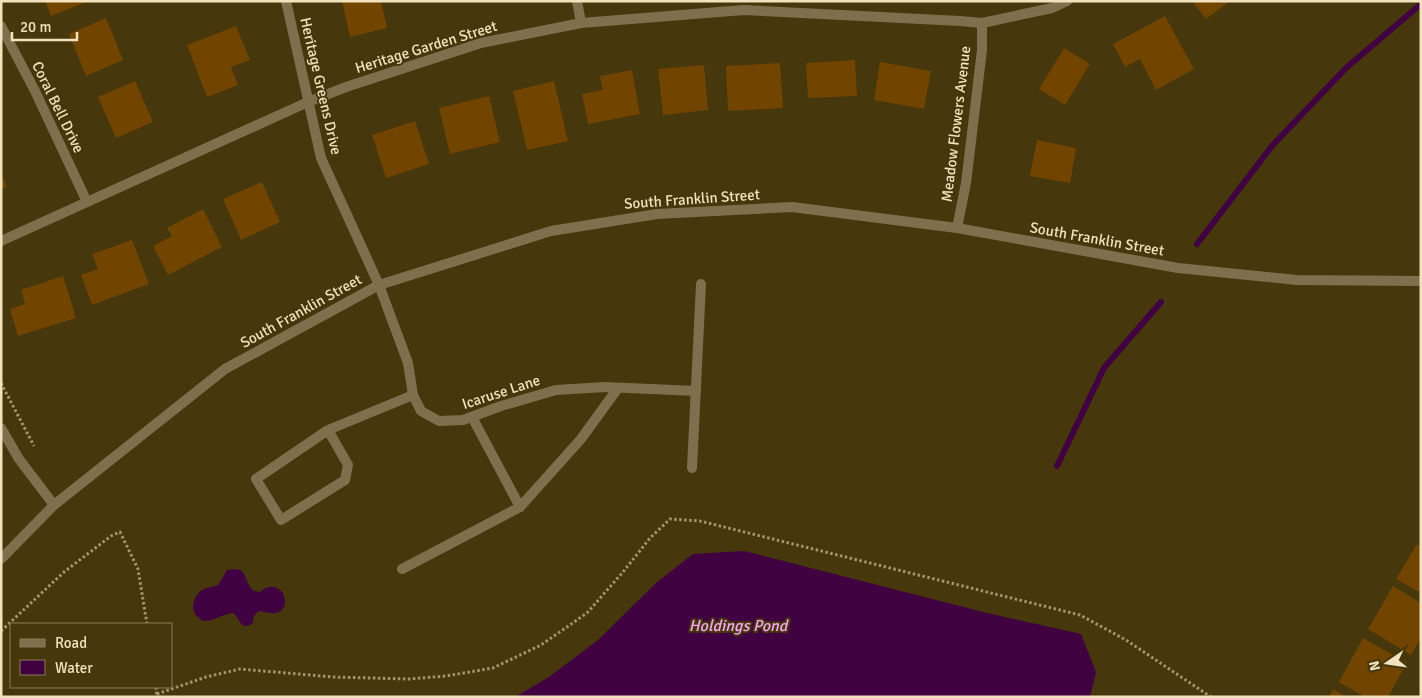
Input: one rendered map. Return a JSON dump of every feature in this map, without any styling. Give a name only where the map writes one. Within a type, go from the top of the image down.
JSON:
[{"type":"street","name":"Heritage Greens Drive","points":[[286,1],[321,158],[379,285]]},
{"type":"street","points":[[577,1],[581,23]]},
{"type":"street","name":"Heritage Garden Street","points":[[1,241],[308,102],[346,87],[481,43],[581,23],[744,10],[960,20],[982,23],[1052,8],[1067,1]]},
{"type":"street","name":"Meadow Flowers Avenue","points":[[957,228],[966,183],[980,69],[982,23]]},
{"type":"street","name":"Coral Bell Drive","points":[[1,26],[35,92],[87,202]]},
{"type":"street","name":"South Franklin Street","points":[[1,559],[54,506],[225,369],[379,285],[551,230],[656,214],[792,207],[957,228],[1178,268],[1297,280],[1421,280]]},
{"type":"street","points":[[692,468],[701,284]]},
{"type":"street","name":"Icaruse Lane","points":[[379,285],[408,363],[413,395],[421,411],[439,421],[463,420],[501,406],[556,390],[606,387],[696,391]]},
{"type":"street","points":[[402,568],[520,507],[582,439],[618,388]]},
{"type":"street","points":[[328,430],[348,465],[345,480],[281,520],[256,479],[328,430],[413,395]]},
{"type":"street","points":[[472,417],[520,507]]},
{"type":"street","points":[[1,428],[20,459],[54,506]]},
{"type":"path","points":[[1,383],[34,446]]},
{"type":"path","points":[[157,695],[206,677],[240,669],[333,677],[409,679],[446,676],[493,668],[541,645],[587,612],[624,572],[650,538],[670,519],[700,521],[1080,615],[1126,640],[1212,697]]},
{"type":"path","points":[[1,631],[64,572],[111,536],[120,532],[138,570],[147,623]]},
{"type":"water","name":"Holdings Pond","points":[[744,551],[987,613],[1081,634],[1096,672],[1090,697],[515,697],[549,677],[598,640],[657,582],[693,554]]},
{"type":"water","points":[[227,570],[241,570],[254,591],[260,592],[273,587],[278,589],[285,598],[283,608],[275,613],[260,611],[256,613],[253,623],[248,626],[242,625],[233,613],[207,621],[200,619],[193,609],[198,594],[204,589],[218,585]]},
{"type":"building","points":[[45,1],[89,1],[51,16]]},
{"type":"building","points":[[342,1],[381,1],[387,28],[350,37]]},
{"type":"building","points":[[1192,1],[1230,1],[1206,19]]},
{"type":"building","points":[[1165,16],[1194,69],[1156,90],[1140,59],[1125,67],[1113,44]]},
{"type":"building","points":[[106,18],[123,60],[86,76],[69,34]]},
{"type":"building","points":[[236,26],[250,60],[231,67],[238,85],[207,97],[187,45]]},
{"type":"building","points":[[1064,48],[1090,64],[1065,105],[1039,89]]},
{"type":"building","points":[[855,60],[857,96],[808,98],[806,63]]},
{"type":"building","points":[[880,62],[931,71],[924,109],[874,100]]},
{"type":"building","points":[[780,63],[783,108],[728,111],[726,66]]},
{"type":"building","points":[[704,65],[708,110],[663,115],[658,69]]},
{"type":"building","points":[[632,70],[640,114],[588,124],[582,94],[603,90],[600,76]]},
{"type":"building","points":[[135,81],[153,122],[116,138],[98,97]]},
{"type":"building","points":[[554,81],[568,141],[527,150],[513,91]]},
{"type":"building","points":[[489,96],[500,142],[450,154],[439,108]]},
{"type":"building","points":[[415,121],[429,164],[386,178],[372,135]]},
{"type":"building","points":[[1037,140],[1076,148],[1070,183],[1030,176]]},
{"type":"building","points":[[1,173],[7,187],[1,189]]},
{"type":"building","points":[[262,182],[280,222],[241,240],[223,199]]},
{"type":"building","points":[[203,209],[222,247],[168,275],[153,246],[172,236],[167,228]]},
{"type":"building","points":[[132,240],[149,284],[92,305],[81,275],[98,269],[92,254]]},
{"type":"building","points":[[63,276],[76,318],[18,336],[10,309],[25,304],[21,290]]},
{"type":"building","points":[[1417,544],[1421,546],[1421,593],[1396,579]]},
{"type":"building","points":[[1393,586],[1421,603],[1421,638],[1411,655],[1368,629]]},
{"type":"building","points":[[1363,638],[1407,663],[1388,697],[1365,697],[1339,682]]},
{"type":"building","points":[[1333,689],[1346,697],[1329,697]]},
{"type":"waterway","points":[[1197,244],[1272,146],[1346,68],[1421,4]]},
{"type":"waterway","points":[[1057,466],[1104,368],[1161,302]]}]
